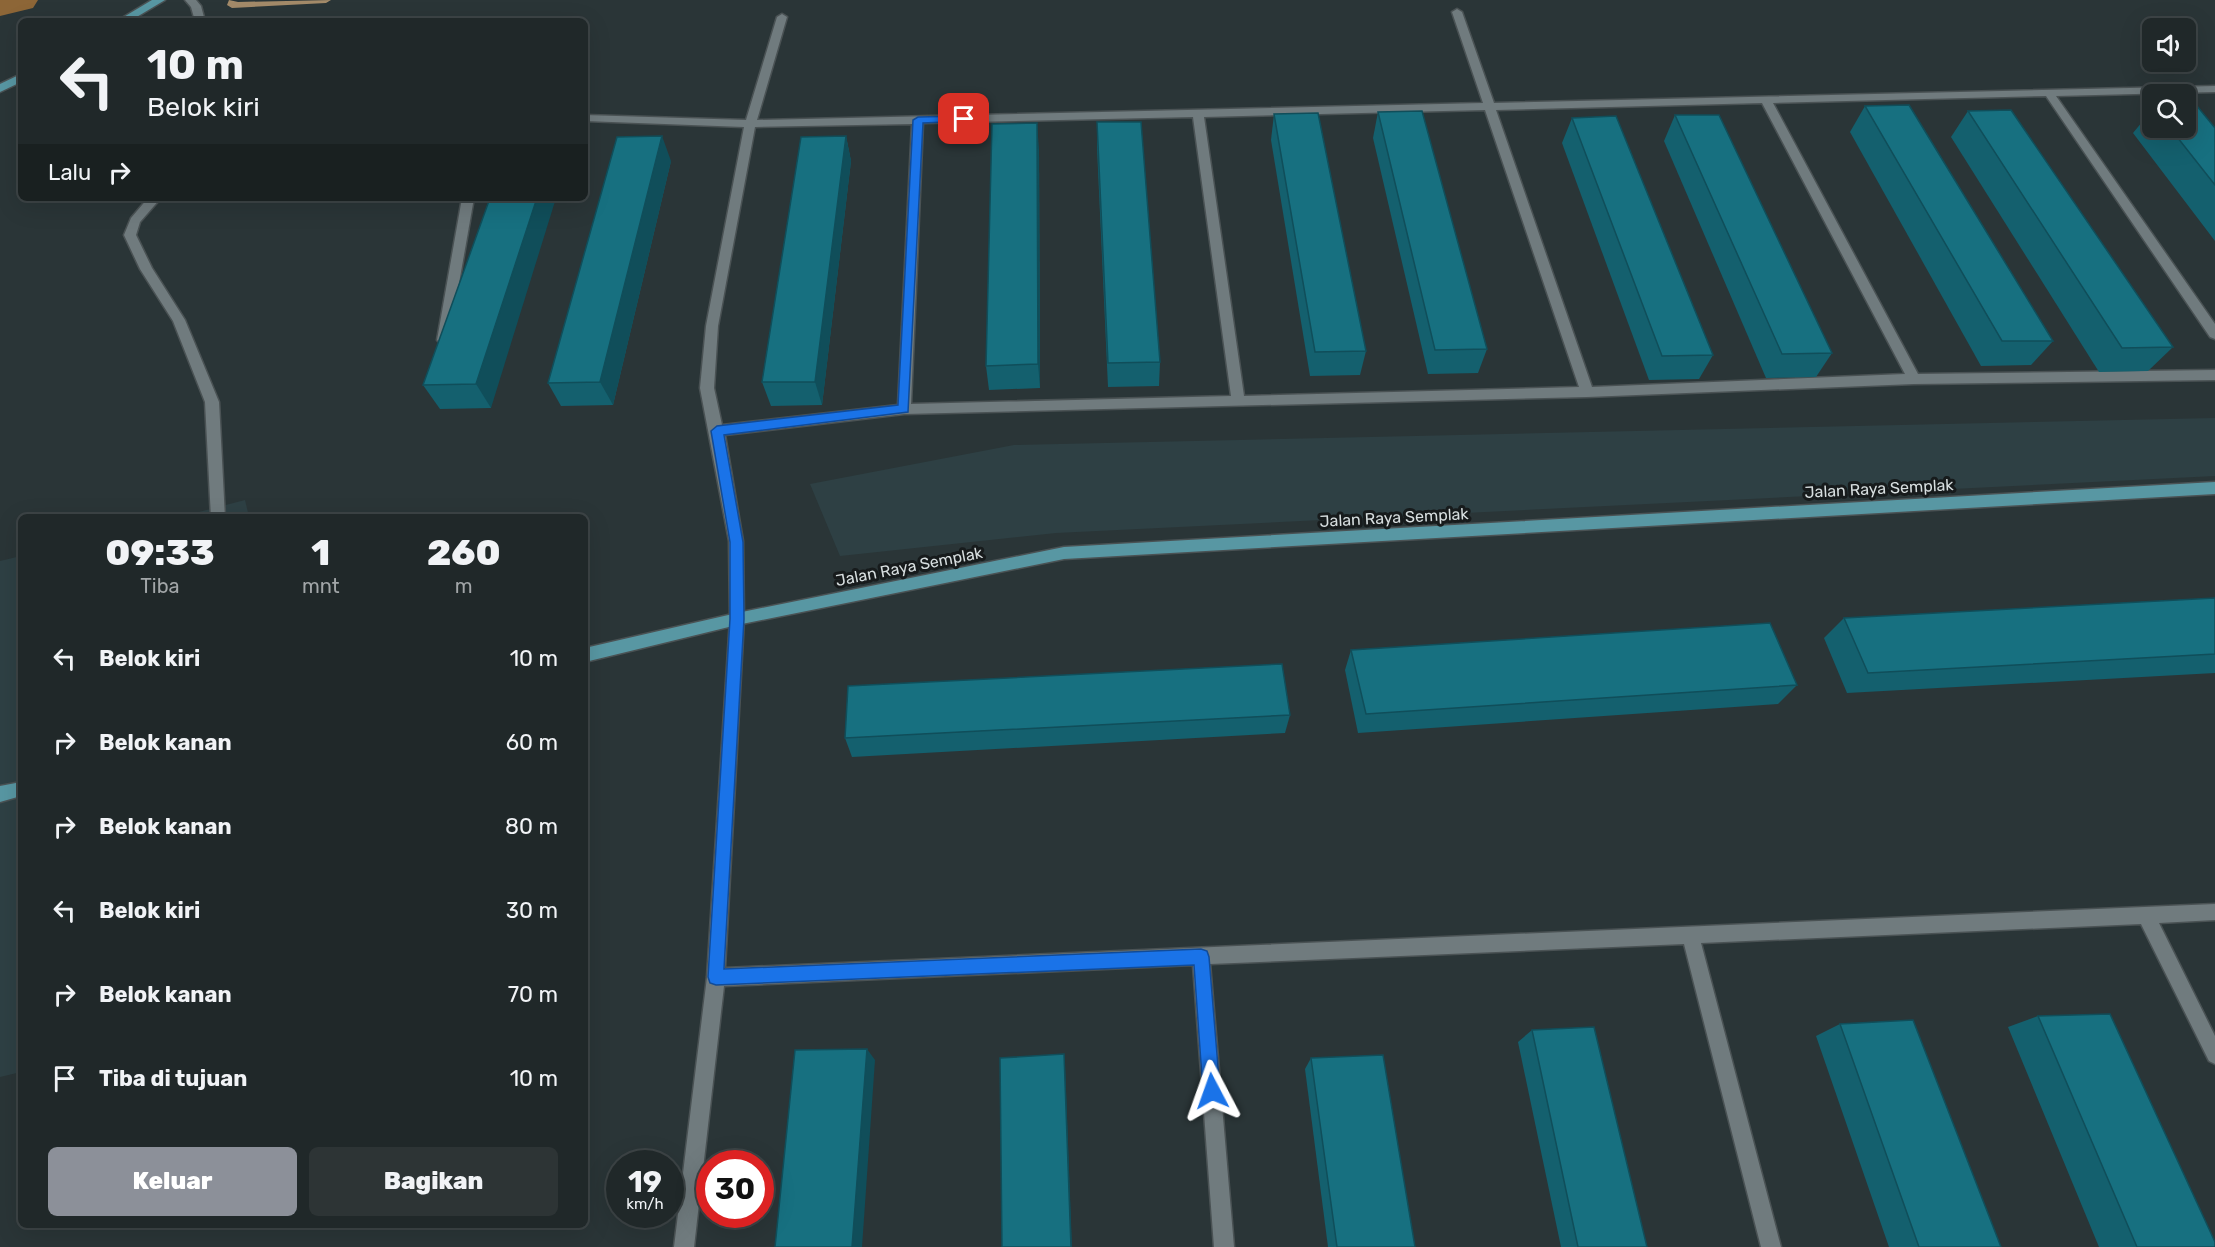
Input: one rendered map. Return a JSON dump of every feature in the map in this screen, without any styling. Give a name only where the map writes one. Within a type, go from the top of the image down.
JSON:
[{"type":"main road","points":[[127,18],[160,0]]},
{"type":"main road","points":[[0,89],[18,79]]},
{"type":"main road","name":"Jalan Raya Semplak","points":[[588,654],[737,619],[1064,553],[2215,488]]},
{"type":"main road","points":[[0,794],[18,790]]},
{"type":"street","points":[[190,0],[196,6],[199,18]]},
{"type":"street","points":[[1457,12],[1587,392]]},
{"type":"street","points":[[684,1247],[716,977],[737,619],[736,542],[717,431],[707,388],[712,326],[750,124],[782,17]]},
{"type":"street","points":[[588,118],[750,124],[2215,89]]},
{"type":"street","points":[[2048,92],[2215,334]]},
{"type":"street","points":[[1765,99],[1914,379]]},
{"type":"street","points":[[1198,114],[1238,399]]},
{"type":"street","points":[[904,409],[918,120]]},
{"type":"street","points":[[152,201],[135,221],[130,235],[146,269],[179,320],[212,402],[218,514]]},
{"type":"street","points":[[440,358],[467,201]]},
{"type":"street","points":[[717,431],[904,409],[1587,392],[1914,379],[2215,375]]},
{"type":"street","points":[[716,977],[2215,912]]},
{"type":"street","points":[[2146,915],[2215,1055]]},
{"type":"street","points":[[1690,935],[1771,1247]]},
{"type":"street","points":[[1201,957],[1224,1247]]},
{"type":"shaded area","points":[[2215,418],[2215,476],[1056,533],[840,556],[810,484],[1014,445]]},
{"type":"shaded area","points":[[245,500],[248,514],[191,514]]},
{"type":"shaded area","points":[[18,557],[18,1073],[0,1077],[0,561]]},
{"type":"building","points":[[1909,105],[2053,341],[2002,341],[1865,106]]},
{"type":"building","points":[[2196,106],[2215,128],[2215,185],[2178,138],[2196,138]]},
{"type":"building","points":[[2011,110],[2173,347],[2122,348],[1968,111]]},
{"type":"building","points":[[1422,111],[1487,349],[1435,350],[1378,112]]},
{"type":"building","points":[[1318,113],[1366,351],[1315,352],[1274,114]]},
{"type":"building","points":[[1675,115],[1719,115],[1832,353],[1782,354]]},
{"type":"building","points":[[1616,116],[1713,355],[1662,356],[1572,118]]},
{"type":"building","points":[[1097,122],[1141,122],[1160,362],[1108,363]]},
{"type":"building","points":[[1037,123],[1038,364],[986,366],[992,124]]},
{"type":"building","points":[[662,136],[600,382],[548,383],[617,137]]},
{"type":"building","points":[[846,136],[815,382],[762,382],[801,137]]},
{"type":"building","points":[[489,201],[536,201],[476,384],[423,385]]},
{"type":"building","points":[[2215,598],[2215,654],[1868,673],[1844,618]]},
{"type":"building","points":[[1770,623],[1797,685],[1366,714],[1351,650]]},
{"type":"building","points":[[1282,664],[1290,715],[845,738],[848,686]]},
{"type":"building","points":[[2110,1014],[2215,1242],[2215,1247],[2137,1247],[2038,1016]]},
{"type":"building","points":[[1913,1020],[2001,1247],[1919,1247],[1840,1024]]},
{"type":"building","points":[[1594,1027],[1647,1247],[1578,1247],[1532,1030]]},
{"type":"building","points":[[867,1049],[852,1247],[775,1247],[795,1050]]},
{"type":"building","points":[[1064,1054],[1071,1247],[1002,1247],[1000,1058]]},
{"type":"building","points":[[1383,1055],[1415,1247],[1337,1247],[1311,1058]]},
{"type":"waterway","points":[[0,5],[20,0]]},
{"type":"waterway","points":[[234,0],[232,5],[326,0]]},
{"type":"route","points":[[964,119],[918,120],[904,409],[717,431],[736,542],[737,619],[716,977],[1201,957],[1212,1091]]}]
